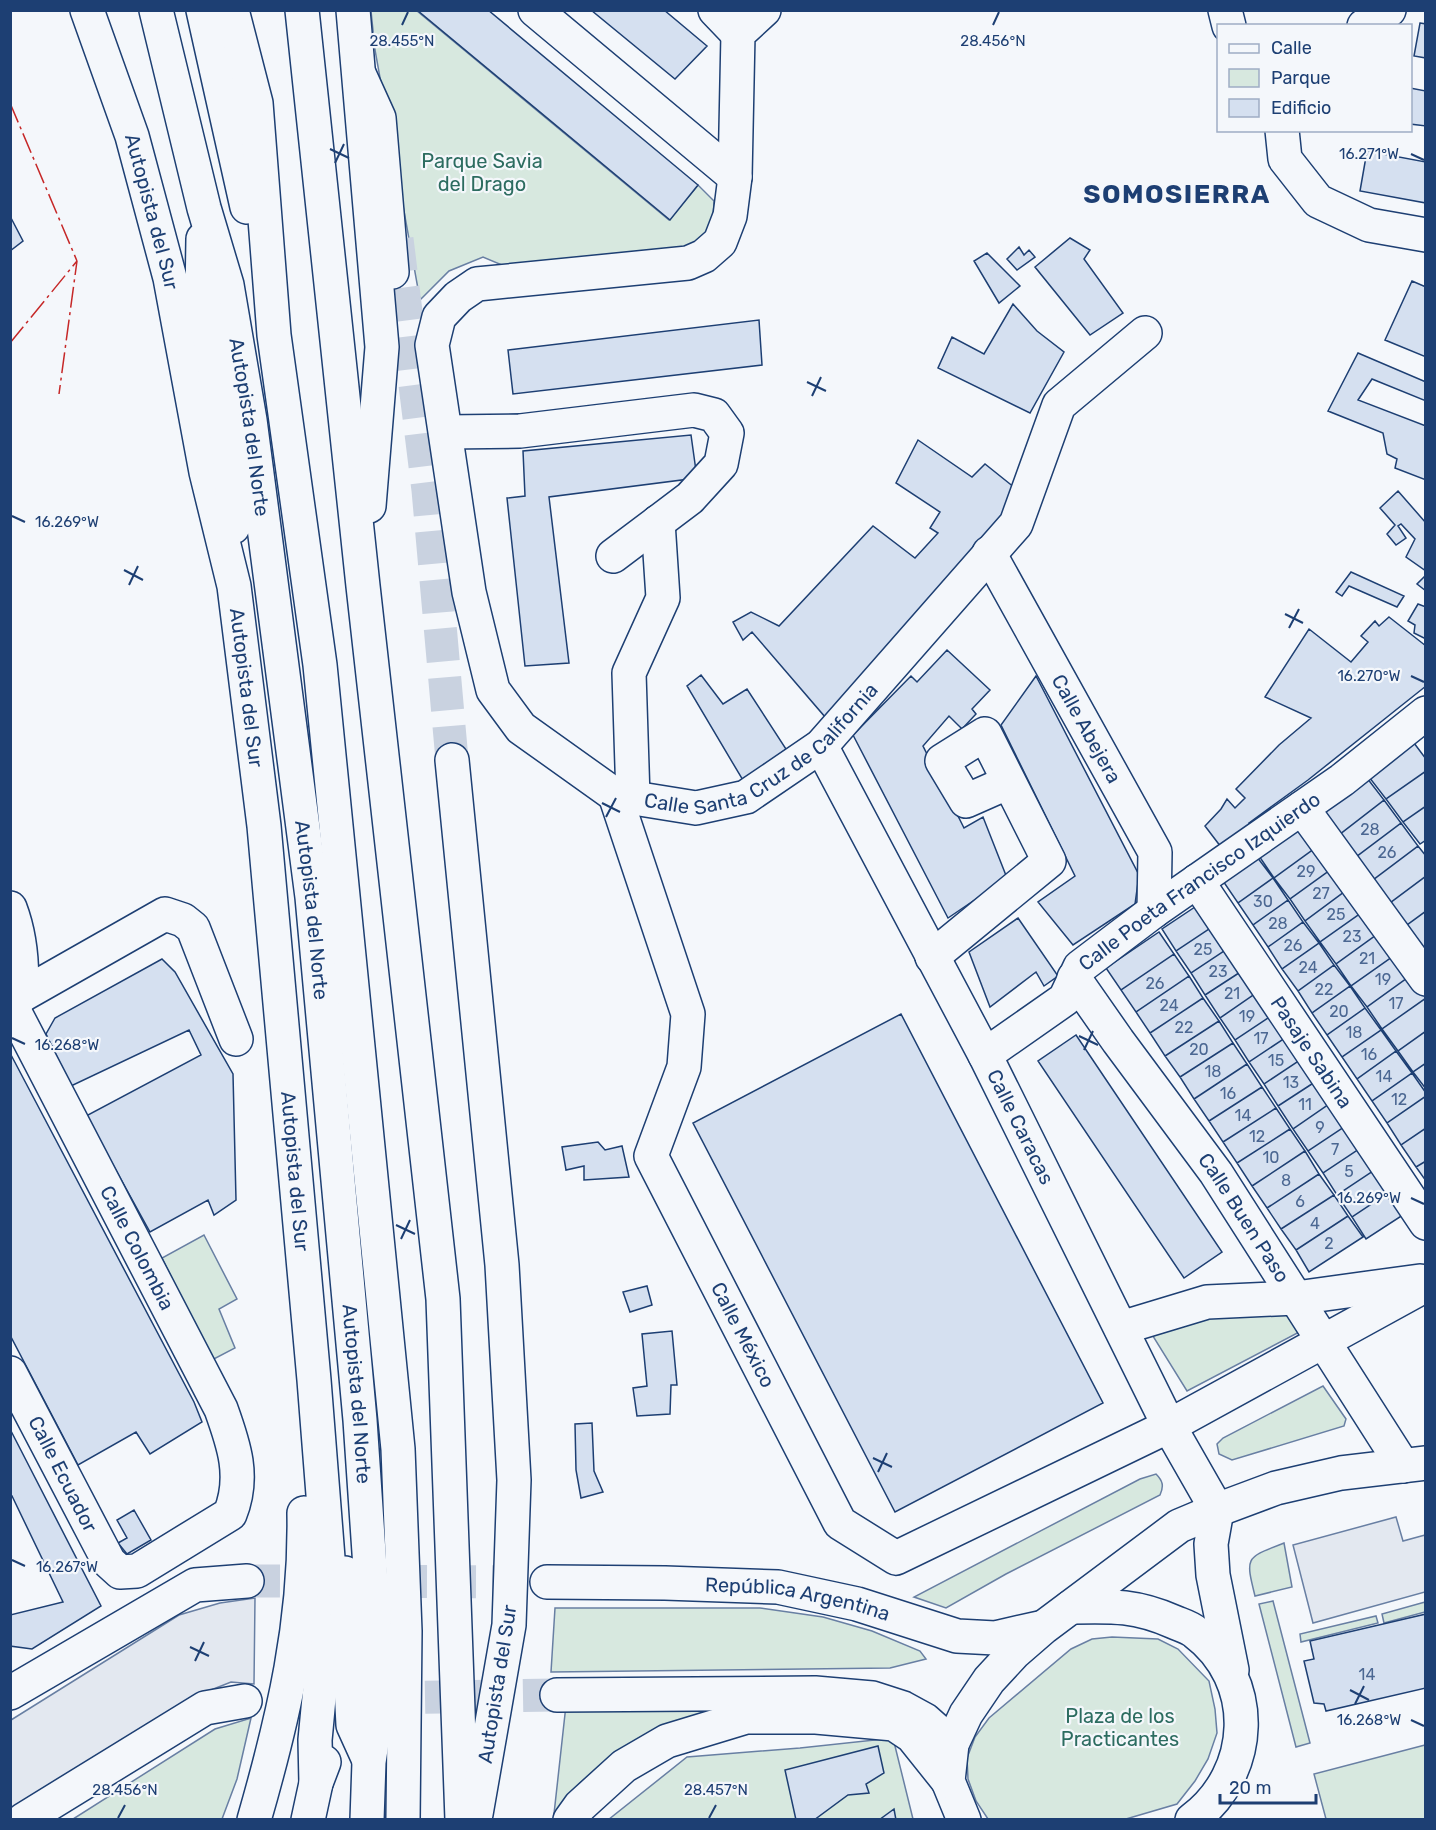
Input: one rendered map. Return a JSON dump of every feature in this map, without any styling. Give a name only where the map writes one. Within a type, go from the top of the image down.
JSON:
[{"type":"main road","name":"Autopista del Sur","points":[[87,10],[132,136],[170,278],[206,472],[234,586],[264,826],[314,1380]]},
{"type":"main road","name":"Autopista del Norte","points":[[156,10],[204,208],[227,285],[250,420],[312,897],[360,1420],[375,1641],[377,1709],[369,1762],[367,1820]]},
{"type":"main road","points":[[203,10],[274,335]]},
{"type":"main road","points":[[232,10],[256,102],[274,335],[320,665],[398,1449],[405,1631],[403,1820]]},
{"type":"main road","points":[[302,10],[363,586],[443,1299],[462,1820]]},
{"type":"main road","points":[[353,10],[382,347],[363,586]]},
{"type":"main road","points":[[535,10],[735,177]]},
{"type":"main road","points":[[715,10],[738,34],[764,10]]},
{"type":"main road","points":[[1367,24],[1389,10]]},
{"type":"main road","name":"Calle Santa Cruz de California","points":[[738,34],[735,177],[730,216],[720,242],[704,256],[688,263],[477,284],[458,297],[439,317],[432,345],[469,592],[493,690],[521,728],[624,797],[696,808],[746,797],[821,746],[1016,524],[1059,405],[1145,333]]},
{"type":"main road","points":[[1282,132],[1285,159],[1318,201],[1369,225],[1425,235]]},
{"type":"main road","points":[[204,208],[202,296],[232,473],[234,586]]},
{"type":"main road","points":[[446,432],[519,431],[694,410],[714,415],[727,433],[721,464],[690,498],[613,556]]},
{"type":"main road","points":[[624,797],[629,674],[663,598],[658,522]]},
{"type":"main road","name":"Calle Abejera","points":[[989,553],[1155,852],[1154,911]]},
{"type":"main road","name":"Calle Poeta Francisco Izquierdo","points":[[985,1055],[1065,999],[1080,967],[1154,911],[1420,728]]},
{"type":"main road","name":"Calle Caracas","points":[[821,746],[985,1055],[1169,1426],[1217,1509]]},
{"type":"main road","name":"Autopista del Sur","points":[[452,760],[502,1265],[514,1480],[509,1625],[475,1820]]},
{"type":"main road","points":[[932,957],[1049,861],[1009,782]]},
{"type":"main road","name":"Calle México","points":[[624,797],[688,1014],[684,1067],[651,1156],[840,1523],[896,1558],[1169,1426]]},
{"type":"main road","points":[[1302,808],[1425,979]]},
{"type":"main road","name":"Pasaje Sabina","points":[[1197,881],[1425,1223]]},
{"type":"main road","points":[[10,908],[19,940],[23,968],[14,1000]]},
{"type":"main road","points":[[14,1000],[165,915],[183,920],[192,928],[236,1039]]},
{"type":"main road","name":"Calle Buen Paso","points":[[1074,978],[1216,1173],[1324,1341],[1414,1464]]},
{"type":"main road","name":"Calle Colombia","points":[[14,1000],[221,1409],[235,1448],[236,1499]]},
{"type":"main road","points":[[1121,1328],[1207,1302],[1296,1298],[1425,1280]]},
{"type":"main road","points":[[1169,1426],[1425,1286]]},
{"type":"main road","name":"Calle Ecuador","points":[[10,1373],[109,1562],[120,1572],[137,1571],[230,1514],[236,1499]]},
{"type":"main road","points":[[314,1380],[339,1457],[353,1725],[369,1762]]},
{"type":"main road","points":[[314,1380],[328,1558],[315,1740],[316,1783]]},
{"type":"main road","points":[[254,1820],[280,1727],[295,1653],[305,1557],[303,1461],[314,1380]]},
{"type":"main road","points":[[948,1781],[952,1744],[966,1714],[989,1680],[1014,1653],[1044,1627],[1179,1526],[1217,1509],[1276,1488],[1341,1473],[1414,1464]]},
{"type":"main road","points":[[1192,1820],[1206,1809],[1224,1787],[1236,1762],[1241,1725],[1240,1708],[1213,1575],[1211,1544],[1217,1509]]},
{"type":"main road","points":[[10,1693],[195,1585],[246,1581]]},
{"type":"main road","name":"República Argentina","points":[[547,1582],[778,1587],[857,1604],[957,1636],[995,1638],[1044,1627]]},
{"type":"main road","points":[[1071,1607],[1118,1605],[1164,1617],[1194,1631],[1216,1653],[1233,1678]]},
{"type":"main road","points":[[308,1820],[316,1783],[330,1746],[348,1622]]},
{"type":"main road","points":[[557,1695],[815,1693],[872,1698],[903,1708],[925,1720],[952,1744]]},
{"type":"main road","points":[[23,1820],[205,1708],[245,1701]]},
{"type":"main road","points":[[570,1820],[580,1806],[624,1766],[658,1746],[667,1741],[746,1717],[816,1717],[894,1724],[912,1736],[948,1781],[964,1820]]},
{"type":"green space","name":"Parque Savia del Drago","points":[[371,11],[417,11],[669,220],[698,185],[714,201],[711,227],[708,233],[681,252],[509,268],[483,257],[449,271],[420,300],[375,50]]},
{"type":"green space","points":[[204,1235],[237,1299],[219,1309],[235,1348],[212,1360],[162,1258]]},
{"type":"green space","points":[[1290,1307],[1305,1329],[1187,1391],[1151,1333],[1207,1312]]},
{"type":"green space","points":[[1323,1386],[1346,1419],[1344,1426],[1232,1460],[1219,1454],[1217,1444],[1223,1438]]},
{"type":"green space","points":[[1156,1474],[1162,1484],[1160,1495],[1006,1574],[946,1608],[914,1597],[1140,1479]]},
{"type":"green space","points":[[1284,1543],[1292,1587],[1255,1596],[1250,1573],[1252,1560],[1262,1552]]},
{"type":"green space","points":[[1273,1601],[1310,1743],[1296,1747],[1259,1604]]},
{"type":"green space","points":[[1425,1602],[1425,1612],[1384,1623],[1382,1614]]},
{"type":"green space","points":[[555,1608],[760,1608],[823,1617],[872,1631],[920,1651],[926,1659],[890,1668],[551,1672]]},
{"type":"green space","points":[[1376,1616],[1378,1623],[1301,1642],[1300,1634]]},
{"type":"green space","name":"Plaza de los Practicantes","points":[[1112,1637],[1158,1639],[1178,1649],[1209,1681],[1217,1733],[1208,1759],[1195,1781],[1177,1804],[1126,1819],[988,1819],[976,1801],[968,1779],[967,1758],[975,1737],[989,1718],[1071,1649],[1092,1639]]},
{"type":"green space","points":[[566,1705],[752,1705],[607,1762],[581,1782],[554,1814]]},
{"type":"green space","points":[[251,1718],[237,1779],[222,1819],[73,1819],[215,1729]]},
{"type":"green space","points":[[893,1738],[913,1819],[608,1820],[687,1757]]},
{"type":"green space","points":[[1425,1745],[1425,1819],[1326,1819],[1314,1774]]},
{"type":"shaded area","points":[[1396,1517],[1403,1541],[1425,1535],[1425,1592],[1313,1623],[1293,1545]]},
{"type":"shaded area","points":[[255,1598],[254,1684],[231,1682],[211,1690],[11,1810],[11,1720],[179,1615],[220,1603]]},
{"type":"building","points":[[417,10],[488,10],[698,185],[670,220]]},
{"type":"building","points":[[591,10],[664,10],[707,46],[675,79]]},
{"type":"building","points":[[1420,23],[1426,24],[1426,58],[1414,56]]},
{"type":"building","points":[[1412,88],[1426,91],[1426,126],[1412,124]]},
{"type":"building","points":[[1367,151],[1426,162],[1426,203],[1360,191]]},
{"type":"building","points":[[10,216],[23,241],[10,251]]},
{"type":"building","points":[[1070,238],[1090,250],[1084,259],[1123,313],[1090,335],[1035,267]]},
{"type":"building","points":[[1019,247],[1024,255],[1029,250],[1035,257],[1017,270],[1007,259]]},
{"type":"building","points":[[987,253],[1020,286],[999,303],[974,261]]},
{"type":"building","points":[[1412,281],[1426,287],[1426,357],[1385,340]]},
{"type":"building","points":[[1013,304],[1037,331],[1064,352],[1030,413],[938,368],[952,337],[984,354]]},
{"type":"building","points":[[759,320],[762,365],[513,394],[508,350]]},
{"type":"building","points":[[1358,353],[1426,382],[1426,401],[1372,379],[1358,400],[1426,426],[1426,480],[1395,468],[1397,459],[1387,454],[1383,433],[1328,411]]},
{"type":"building","points":[[691,435],[697,478],[549,497],[569,663],[525,666],[507,498],[525,496],[523,451]]},
{"type":"building","points":[[918,440],[972,477],[985,464],[1020,492],[993,538],[826,718],[752,632],[743,640],[733,622],[751,612],[779,626],[873,526],[915,558],[938,533],[930,528],[940,512],[896,483]]},
{"type":"building","points":[[1398,491],[1426,523],[1426,571],[1406,557],[1415,539],[1401,524],[1398,526],[1406,538],[1396,545],[1387,534],[1395,525],[1380,508]]},
{"type":"building","points":[[1351,572],[1404,596],[1397,607],[1349,586],[1342,596],[1336,592]]},
{"type":"building","points":[[1426,575],[1426,591],[1417,584]]},
{"type":"building","points":[[1418,604],[1426,607],[1426,639],[1414,633],[1415,625],[1408,621]]},
{"type":"building","points":[[1389,617],[1426,646],[1426,686],[1308,780],[1249,823],[1258,831],[1221,847],[1205,826],[1227,799],[1235,808],[1245,798],[1236,789],[1279,745],[1311,718],[1265,697],[1309,629],[1351,662],[1368,642],[1361,636],[1375,621],[1379,626]]},
{"type":"building","points":[[947,650],[990,690],[972,709],[976,714],[962,729],[949,716],[923,746],[964,828],[983,817],[1007,878],[948,918],[853,735],[911,676],[917,682]]},
{"type":"building","points":[[701,675],[723,704],[747,689],[786,749],[744,782],[687,686]]},
{"type":"building","points":[[1036,676],[1139,875],[1135,904],[1073,945],[1038,902],[1075,876],[1001,725]]},
{"type":"building","points":[[1414,743],[1426,759],[1426,771],[1386,799],[1369,777]]},
{"type":"building","points":[[1426,771],[1426,806],[1403,822],[1386,799]]},
{"type":"building","points":[[1367,778],[1384,800],[1339,835],[1322,812]]},
{"type":"building","points":[[1384,800],[1401,823],[1356,857],[1339,835]]},
{"type":"building","points":[[1426,806],[1426,840],[1420,844],[1403,822]]},
{"type":"building","points":[[1306,822],[1322,843],[1274,878],[1259,856]]},
{"type":"building","points":[[1401,823],[1418,846],[1373,880],[1356,857]]},
{"type":"building","points":[[1322,843],[1337,865],[1290,899],[1274,878]]},
{"type":"building","points":[[1418,846],[1426,856],[1426,876],[1390,903],[1373,880]]},
{"type":"building","points":[[1257,857],[1273,878],[1238,903],[1223,881]]},
{"type":"building","points":[[1337,865],[1352,886],[1305,921],[1290,899]]},
{"type":"building","points":[[1426,876],[1426,911],[1407,925],[1390,903]]},
{"type":"building","points":[[1273,878],[1288,900],[1253,925],[1238,903]]},
{"type":"building","points":[[1352,886],[1368,908],[1320,942],[1305,921]]},
{"type":"building","points":[[1288,900],[1303,922],[1268,947],[1253,925]]},
{"type":"building","points":[[1201,903],[1215,925],[1176,951],[1162,929]]},
{"type":"building","points":[[1368,908],[1383,930],[1336,964],[1320,942]]},
{"type":"building","points":[[1426,911],[1426,947],[1424,948],[1407,925]]},
{"type":"building","points":[[1018,918],[1058,976],[1044,986],[1036,972],[990,1007],[969,952]]},
{"type":"building","points":[[1303,922],[1319,943],[1282,969],[1268,947]]},
{"type":"building","points":[[1215,925],[1230,947],[1191,973],[1176,951]]},
{"type":"building","points":[[1383,930],[1399,952],[1351,986],[1336,964]]},
{"type":"building","points":[[1159,932],[1174,954],[1121,990],[1106,968]]},
{"type":"building","points":[[1319,943],[1334,965],[1298,991],[1282,969]]},
{"type":"building","points":[[1230,947],[1245,969],[1205,995],[1191,973]]},
{"type":"building","points":[[1399,952],[1414,973],[1367,1007],[1351,986]]},
{"type":"building","points":[[1174,954],[1189,976],[1136,1012],[1121,990]]},
{"type":"building","points":[[162,959],[175,972],[233,1074],[236,1200],[214,1215],[208,1200],[150,1232],[86,1116],[201,1055],[189,1030],[71,1086],[46,1034],[55,1018]]},
{"type":"building","points":[[1334,965],[1350,986],[1312,1013],[1298,991]]},
{"type":"building","points":[[1245,969],[1259,991],[1220,1018],[1205,995]]},
{"type":"building","points":[[1414,973],[1426,989],[1426,998],[1382,1029],[1367,1007]]},
{"type":"building","points":[[1189,976],[1203,998],[1150,1033],[1136,1012]]},
{"type":"building","points":[[1350,986],[1365,1008],[1327,1035],[1312,1013]]},
{"type":"building","points":[[1259,991],[1274,1014],[1235,1040],[1220,1018]]},
{"type":"building","points":[[1203,998],[1219,1021],[1165,1056],[1150,1033]]},
{"type":"building","points":[[1426,998],[1426,1031],[1398,1051],[1382,1029]]},
{"type":"building","points":[[1365,1008],[1381,1030],[1342,1057],[1327,1035]]},
{"type":"building","points":[[901,1014],[1103,1403],[895,1512],[693,1123]]},
{"type":"building","points":[[1274,1014],[1288,1036],[1249,1062],[1235,1040]]},
{"type":"building","points":[[1219,1021],[1233,1043],[1180,1077],[1165,1056]]},
{"type":"building","points":[[1381,1030],[1396,1051],[1357,1079],[1342,1057]]},
{"type":"building","points":[[1426,1031],[1426,1063],[1413,1072],[1398,1051]]},
{"type":"building","points":[[1076,1035],[1222,1252],[1184,1278],[1038,1061]]},
{"type":"building","points":[[1288,1036],[1303,1058],[1264,1084],[1249,1062]]},
{"type":"building","points":[[1233,1043],[1247,1064],[1194,1099],[1180,1077]]},
{"type":"building","points":[[1396,1051],[1412,1073],[1372,1101],[1357,1079]]},
{"type":"building","points":[[10,1053],[194,1402],[202,1422],[150,1454],[136,1432],[78,1465],[10,1335]]},
{"type":"building","points":[[1303,1058],[1318,1080],[1278,1106],[1264,1084]]},
{"type":"building","points":[[1426,1063],[1426,1089],[1413,1072]]},
{"type":"building","points":[[1247,1064],[1262,1087],[1209,1121],[1194,1099]]},
{"type":"building","points":[[1412,1073],[1426,1096],[1387,1123],[1372,1101]]},
{"type":"building","points":[[1318,1080],[1332,1102],[1293,1129],[1278,1106]]},
{"type":"building","points":[[1262,1087],[1276,1108],[1223,1142],[1209,1121]]},
{"type":"building","points":[[1426,1096],[1426,1128],[1401,1145],[1387,1123]]},
{"type":"building","points":[[1332,1102],[1347,1125],[1308,1151],[1293,1129]]},
{"type":"building","points":[[1276,1108],[1290,1129],[1237,1163],[1223,1142]]},
{"type":"building","points":[[1347,1125],[1362,1147],[1323,1173],[1308,1151]]},
{"type":"building","points":[[1426,1128],[1426,1161],[1416,1167],[1401,1145]]},
{"type":"building","points":[[1290,1129],[1305,1151],[1252,1186],[1237,1163]]},
{"type":"building","points":[[598,1142],[605,1150],[622,1146],[629,1177],[584,1180],[584,1166],[566,1170],[562,1147]]},
{"type":"building","points":[[1362,1147],[1376,1169],[1337,1195],[1323,1173]]},
{"type":"building","points":[[1305,1151],[1319,1174],[1267,1208],[1252,1186]]},
{"type":"building","points":[[1426,1161],[1426,1181],[1416,1167]]},
{"type":"building","points":[[1376,1169],[1391,1191],[1352,1217],[1337,1195]]},
{"type":"building","points":[[1319,1174],[1334,1195],[1281,1229],[1267,1208]]},
{"type":"building","points":[[1391,1191],[1406,1213],[1366,1239],[1352,1217]]},
{"type":"building","points":[[1334,1195],[1348,1216],[1296,1250],[1281,1229]]},
{"type":"building","points":[[1348,1216],[1363,1237],[1309,1272],[1296,1250]]},
{"type":"building","points":[[647,1286],[652,1305],[630,1312],[623,1292]]},
{"type":"building","points":[[672,1331],[677,1385],[671,1385],[670,1414],[637,1416],[633,1388],[647,1386],[642,1334]]},
{"type":"building","points":[[592,1423],[594,1471],[603,1492],[581,1498],[576,1470],[575,1424]]},
{"type":"building","points":[[10,1429],[101,1606],[32,1649],[10,1646],[10,1615],[63,1602],[12,1496],[10,1497]]},
{"type":"building","points":[[134,1510],[151,1540],[127,1554],[118,1543],[127,1538],[117,1520]]},
{"type":"building","points":[[1426,1614],[1426,1688],[1326,1711],[1324,1704],[1314,1703],[1304,1661],[1314,1659],[1310,1641]]},
{"type":"building","points":[[878,1746],[884,1773],[866,1784],[869,1793],[848,1795],[814,1820],[796,1820],[785,1770]]},
{"type":"building","points":[[894,1809],[896,1820],[879,1820]]},
{"type":"tunnel","points":[[397,239],[428,490],[452,760]]},
{"type":"tunnel","points":[[247,1581],[547,1582]]},
{"type":"tunnel","points":[[376,1698],[557,1695]]},
{"type":"power","points":[[10,103],[77,261]]},
{"type":"power","points":[[10,343],[77,261],[59,394]]},
{"type":"district","name":"SOMOSIERRA","points":[[1177,194]]}]
